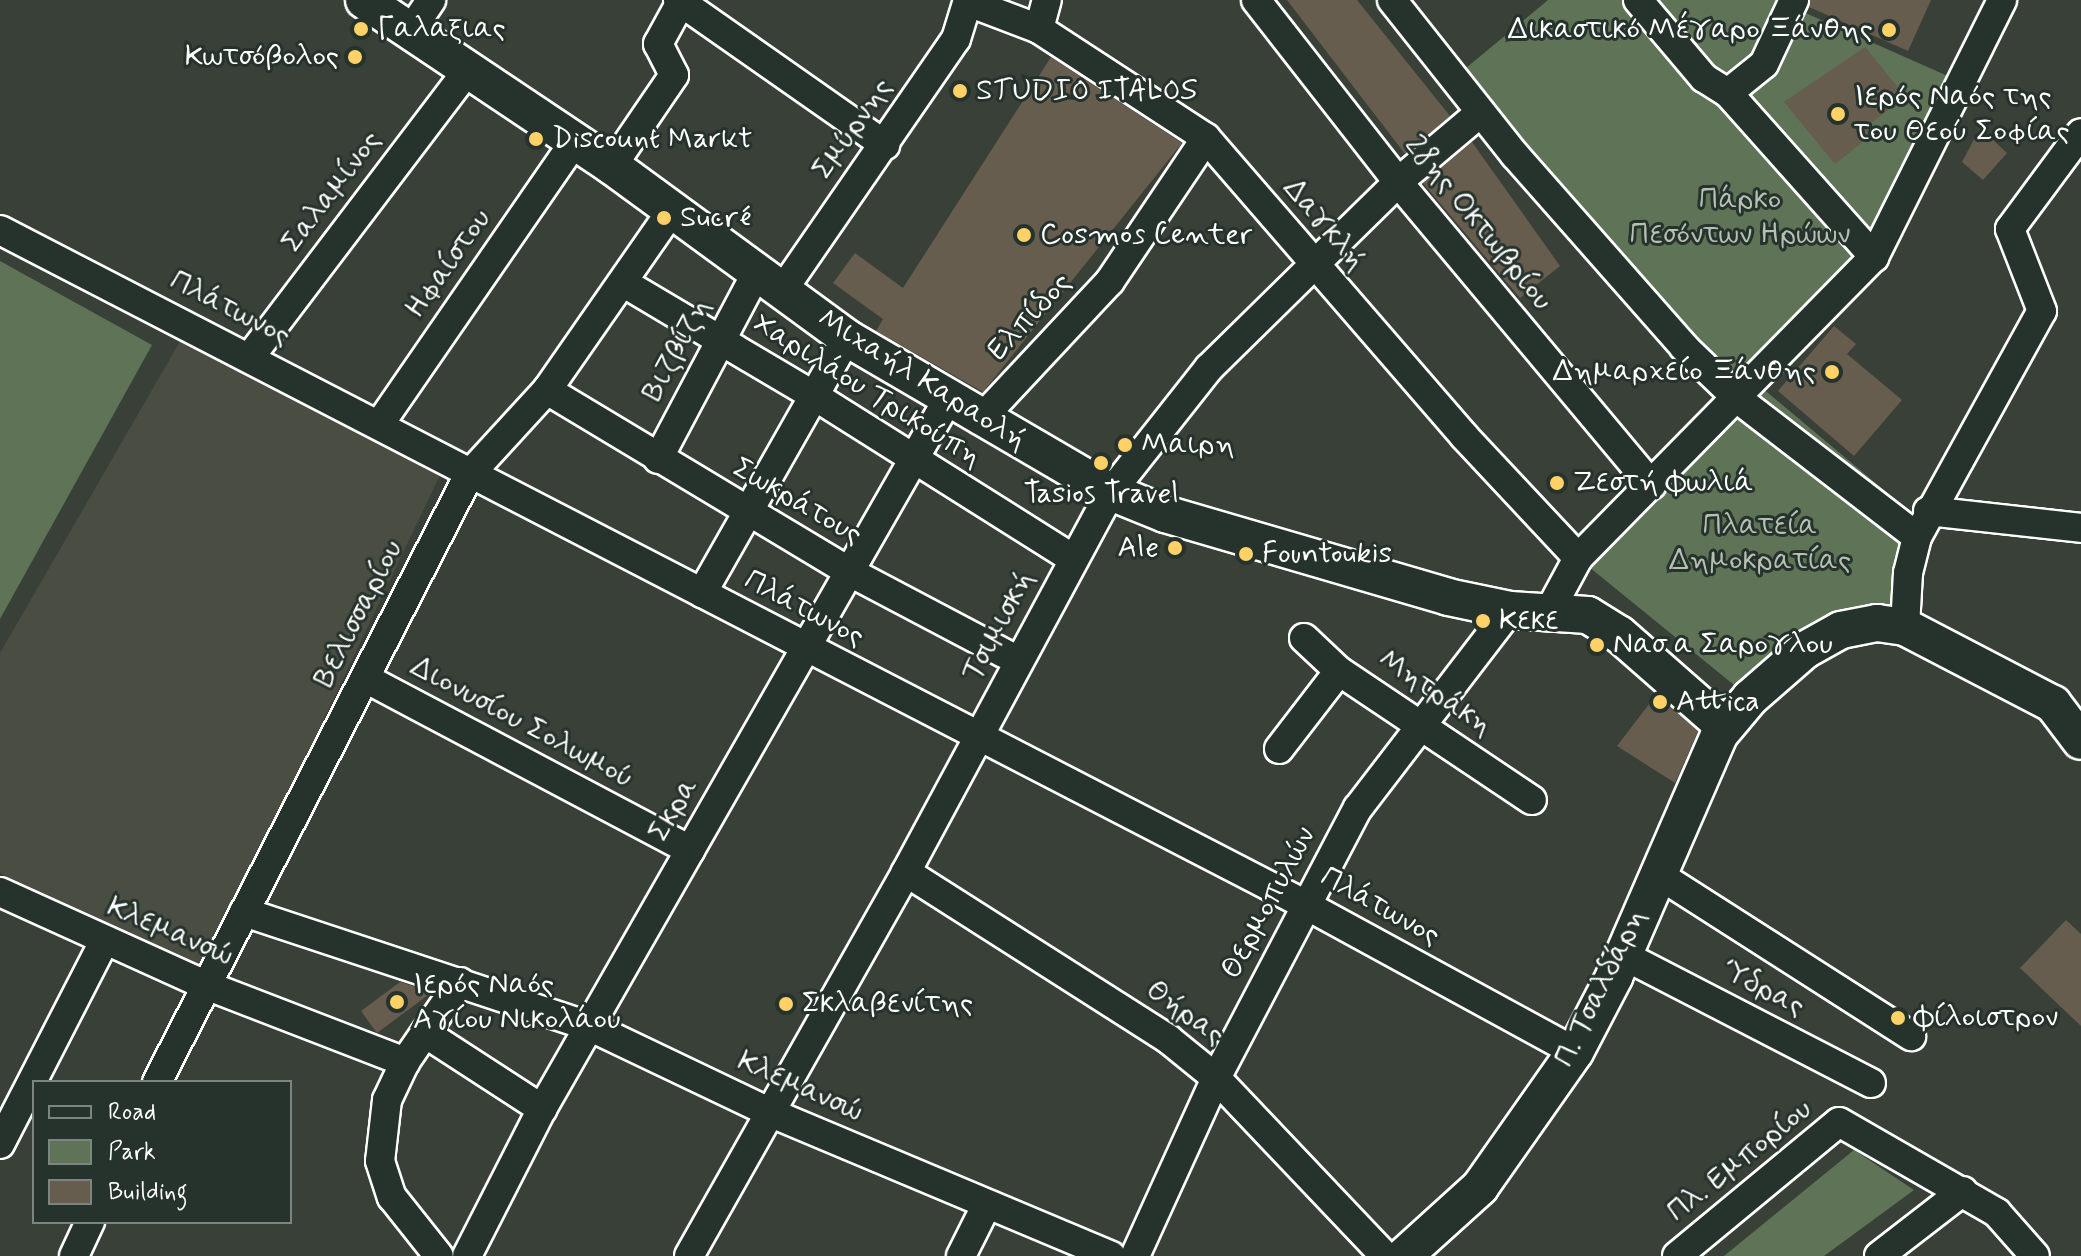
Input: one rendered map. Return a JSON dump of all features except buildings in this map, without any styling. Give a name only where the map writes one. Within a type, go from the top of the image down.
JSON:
[{"type":"main road","name":"Μιχαήλ Καραολή","points":[[364,0],[612,166],[847,338],[947,401],[1111,492],[1210,527],[1510,610],[1550,610],[1599,620],[1725,727]]},
{"type":"main road","points":[[1725,727],[1805,650],[1841,630],[1877,623],[1905,627],[2053,704],[2081,741]]},
{"type":"main road","name":"Π. Τσαλδάρη","points":[[1404,1256],[1480,1187],[1575,1052],[1623,955],[1656,873],[1725,727]]},
{"type":"street","points":[[411,30],[431,0]]},
{"type":"street","points":[[1039,29],[1047,0]]},
{"type":"street","name":"28ης Οκτωβρίου","points":[[1256,0],[1398,182],[1651,485]]},
{"type":"street","points":[[1392,0],[1480,113],[1684,347],[1738,399],[1917,537]]},
{"type":"street","points":[[1638,0],[1704,78],[1728,93],[1874,257]]},
{"type":"street","points":[[1728,93],[1764,64],[1794,0]]},
{"type":"street","points":[[1550,610],[1578,558],[1738,399],[1874,257],[2002,0]]},
{"type":"street","points":[[612,166],[674,75],[658,44],[679,1],[885,145]]},
{"type":"street","name":"Δαγκλή","points":[[968,1],[1039,29],[1206,138],[1313,265],[1578,558]]},
{"type":"street","name":"Σμύρνης","points":[[769,281],[885,145],[956,39],[968,1]]},
{"type":"street","name":"Σαλαμίνος","points":[[250,357],[469,68]]},
{"type":"street","name":"Τσιμισκή","points":[[689,1256],[906,872],[1111,492],[1209,368],[1398,182],[1480,113]]},
{"type":"street","points":[[1905,627],[1908,573],[1917,537],[1928,511],[2042,311],[2010,229],[2081,133]]},
{"type":"street","name":"Ελπίδος","points":[[980,420],[1110,281],[1206,138]]},
{"type":"street","name":"Ηφαίστου","points":[[379,425],[575,141]]},
{"type":"street","name":"Βελισσαρίου","points":[[158,1080],[203,984],[244,912],[469,475],[547,390],[672,210]]},
{"type":"street","name":"Πλάτωνος","points":[[0,230],[250,357],[807,651],[1304,904],[1575,1052]]},
{"type":"street","name":"Βιζβίζη","points":[[658,459],[719,339],[769,281]]},
{"type":"street","name":"Χαριλάου Τρικούπη","points":[[624,283],[813,395],[1073,559]]},
{"type":"street","points":[[702,593],[847,338]]},
{"type":"street","name":"Σωκράτους","points":[[547,390],[850,572],[1019,661]]},
{"type":"street","name":"Σκρα","points":[[467,1256],[542,1109],[807,651],[947,401]]},
{"type":"street","points":[[1928,511],[2081,528]]},
{"type":"street","name":"Θερμοπυλών","points":[[1135,1256],[1216,1078],[1304,904],[1358,808],[1510,610]]},
{"type":"street","name":"Μητράκη","points":[[1304,638],[1339,671],[1532,800]]},
{"type":"street","points":[[1279,749],[1339,671]]},
{"type":"street","name":"Διονυσίου Σολωμού","points":[[365,678],[690,850]]},
{"type":"street","name":"Θήρας","points":[[906,872],[1168,1039],[1216,1078],[1385,1256]]},
{"type":"street","points":[[1656,873],[1911,1036]]},
{"type":"street","name":"Κλεμανσώ","points":[[0,892],[104,942],[203,984],[405,1062]]},
{"type":"street","name":"Κλεμανσώ","points":[[244,912],[591,1027],[769,1112],[986,1206],[1111,1256]]},
{"type":"street","points":[[33,1080],[104,942]]},
{"type":"street","name":"Ύδρας","points":[[1623,955],[1871,1083]]},
{"type":"street","points":[[439,1256],[392,1197],[380,1161],[387,1100],[405,1062],[460,982]]},
{"type":"street","points":[[425,1033],[542,1109]]},
{"type":"street","points":[[0,1144],[32,1082]]},
{"type":"street","name":"Πλ. Εμπορίου","points":[[1677,1256],[1839,1122],[1963,1191]]},
{"type":"street","points":[[1879,1256],[1963,1191],[1997,1213],[2035,1256]]},
{"type":"street","points":[[961,1256],[986,1206]]},
{"type":"street","points":[[74,1256],[89,1224]]},
{"type":"shaded area","points":[[182,338],[441,473],[202,975],[0,873],[0,653]]},
{"type":"green space","points":[[1548,0],[1794,0],[1792,7],[1959,81],[1874,257],[1755,382],[1922,522],[1905,627],[1841,631],[1750,698],[1578,558],[1722,415],[1684,347],[1466,68]]},
{"type":"green space","points":[[0,261],[152,345],[0,619]]},
{"type":"green space","points":[[1854,1150],[1914,1190],[1824,1256],[1724,1256]]},
{"type":"place","name":"Γαλαξιας","points":[[361,29]]},
{"type":"place","name":"Δικαστικό Μέγαρο Ξάνθης","points":[[1889,30]]},
{"type":"place","name":"Κωτσόβολος","points":[[355,57]]},
{"type":"place","name":"STUDIO ITALOS","points":[[960,91]]},
{"type":"place","name":"Ιερός Ναός της του Θεού Σοφίας","points":[[1838,114]]},
{"type":"place","name":"Discount Markt","points":[[536,139]]},
{"type":"place","name":"Sucré","points":[[664,218]]},
{"type":"place","name":"Cosmos Center","points":[[1024,235]]},
{"type":"place","name":"Δημαρχείο Ξάνθης","points":[[1832,372]]},
{"type":"place","name":"Μαιρη","points":[[1125,445]]},
{"type":"place","name":"Tasios Travel","points":[[1101,463]]},
{"type":"place","name":"Ζεστή Φωλιά","points":[[1557,483]]},
{"type":"place","name":"Ale","points":[[1175,548]]},
{"type":"place","name":"Fountoukis","points":[[1246,554]]},
{"type":"place","name":"Κεκε","points":[[1483,621]]},
{"type":"place","name":"Νασ α Σαρογλου","points":[[1597,645]]},
{"type":"place","name":"Attica","points":[[1660,702]]},
{"type":"place","name":"Ιερός Ναός Αγίου Νικολάου","points":[[397,1002]]},
{"type":"place","name":"Σκλαβενίτης","points":[[786,1004]]},
{"type":"place","name":"Φίλοιστρον","points":[[1898,1018]]},
{"type":"park label","name":"Πάρκο Πεσόντων Ηρώων","points":[[1740,217]]},
{"type":"park label","name":"Πλατεία Δημοκρατίας","points":[[1760,543]]}]
